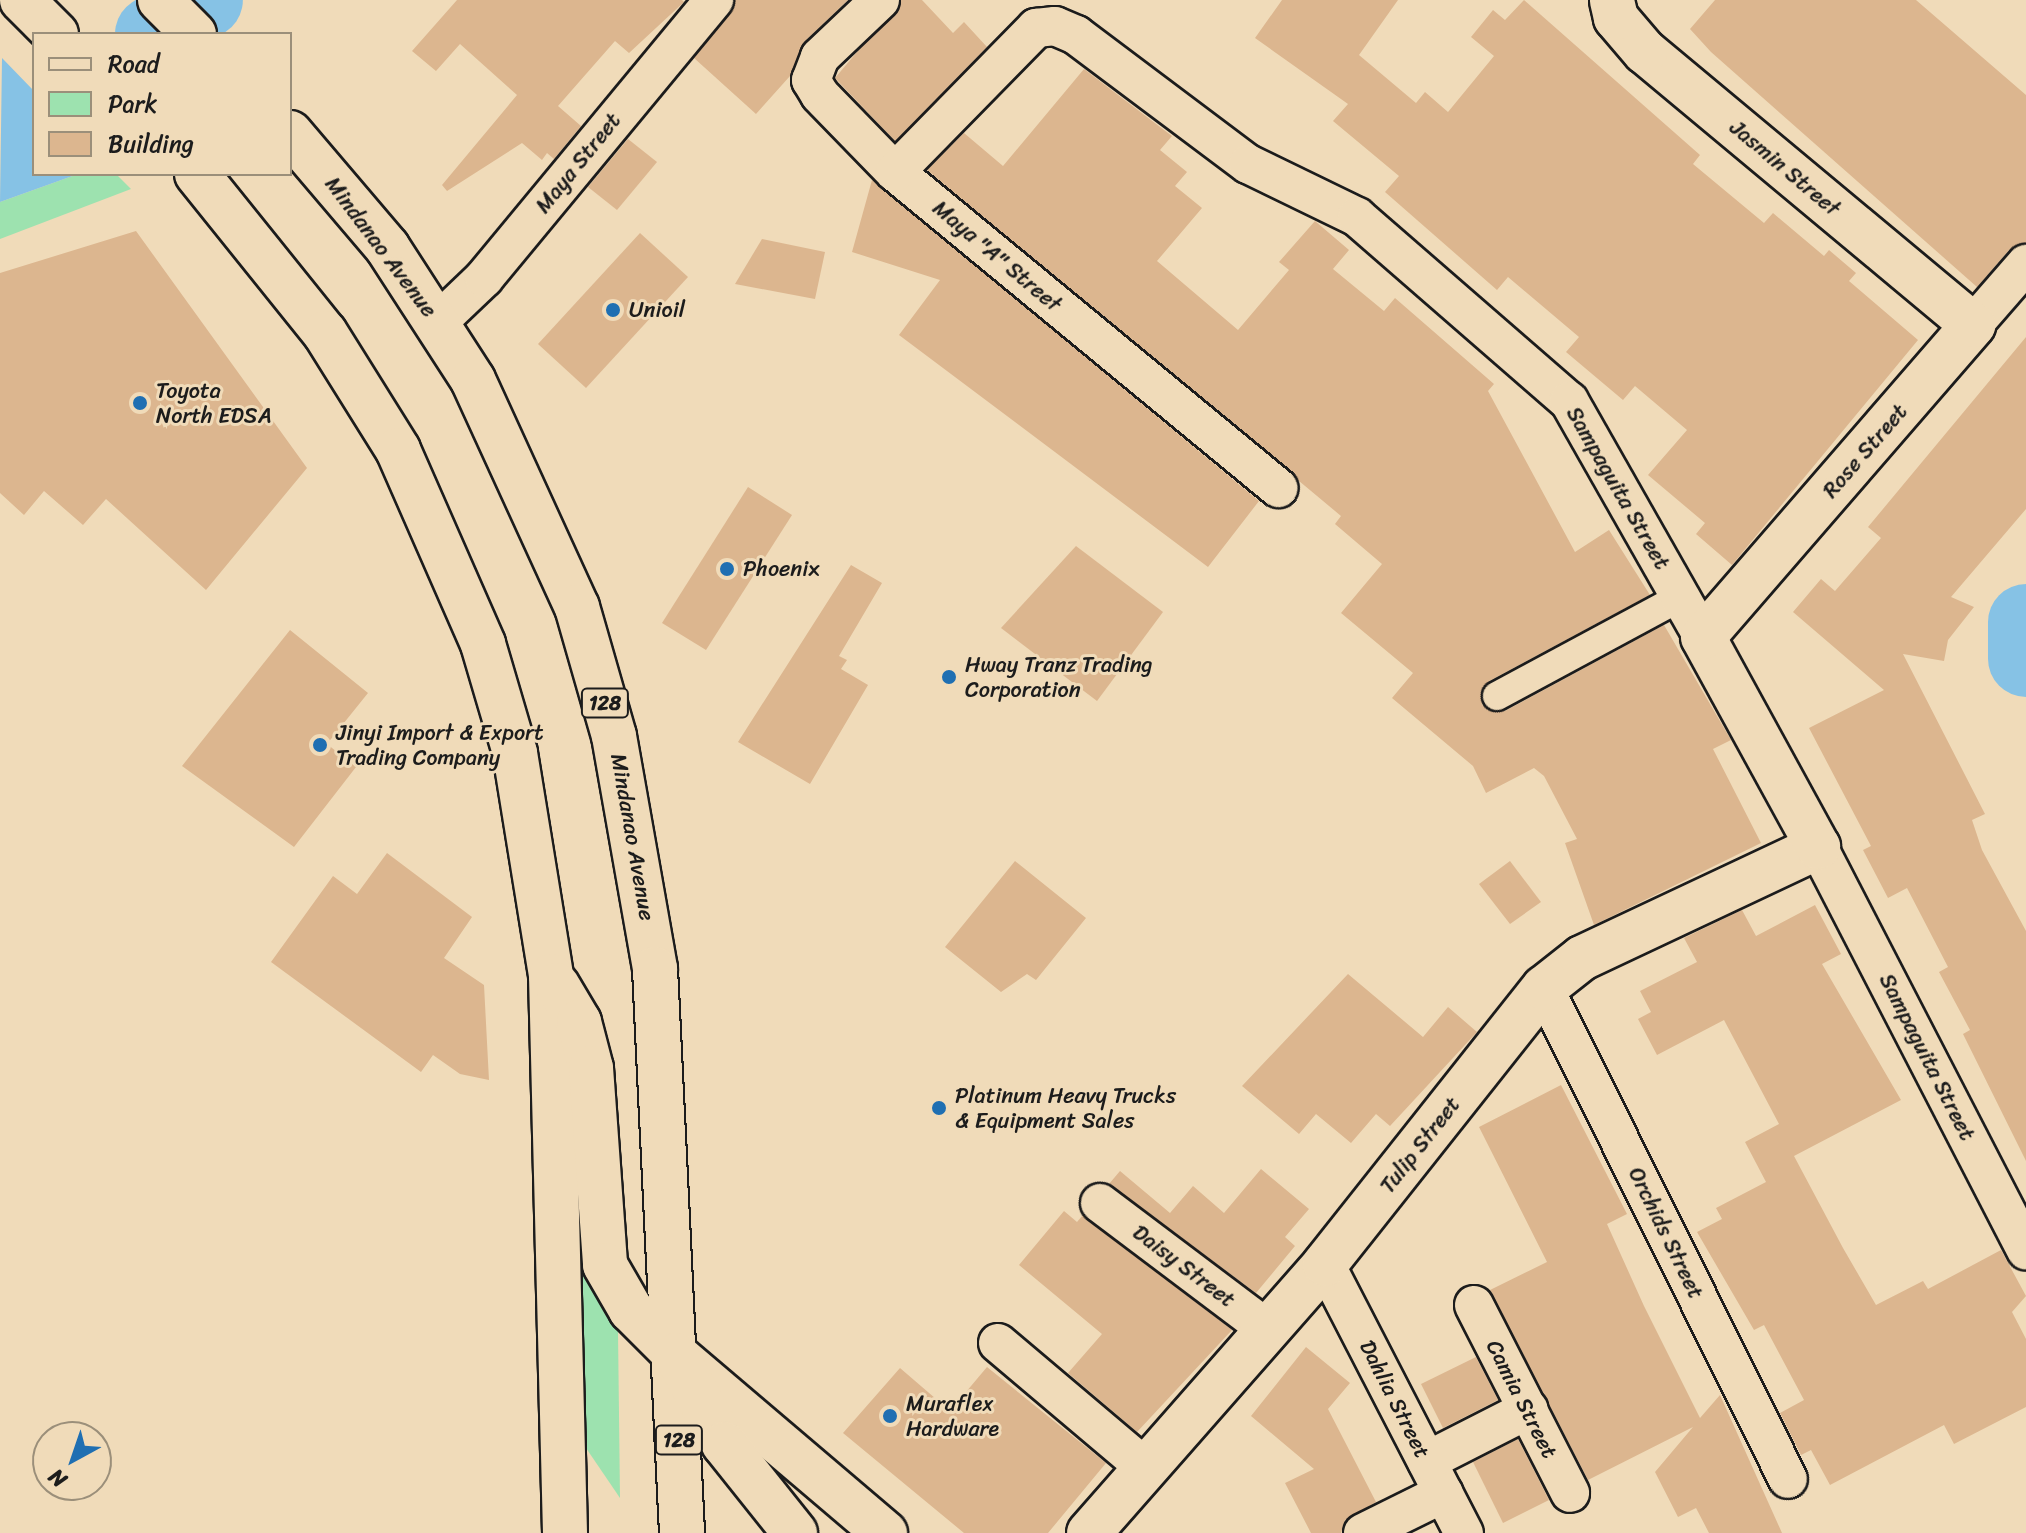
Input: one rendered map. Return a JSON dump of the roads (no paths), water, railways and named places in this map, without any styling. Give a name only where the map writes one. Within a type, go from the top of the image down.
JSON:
[{"type":"main road","points":[[22,0],[54,32]]},
{"type":"main road","points":[[160,0],[192,32]]},
{"type":"main road","name":"Jasmin Street","points":[[1612,0],[1616,18],[1645,52],[1973,325]]},
{"type":"main road","name":"Mindanao Avenue","points":[[292,135],[387,247],[438,322],[500,435],[577,607],[614,736],[655,969],[676,1355],[682,1533]]},
{"type":"main road","points":[[199,176],[325,333],[391,438],[441,538],[515,753],[551,976],[565,1533]]},
{"type":"main road","name":"Rose Street","points":[[1703,637],[1973,325]]},
{"type":"main road","name":"Sampaguita Street","points":[[1703,637],[1818,847]]},
{"type":"main road","name":"Tulip Street","points":[[1089,1533],[1325,1264],[1544,988],[1582,958],[1818,847]]},
{"type":"main road","points":[[551,976],[579,1022],[591,1068],[605,1265],[631,1310],[676,1355],[885,1533]]},
{"type":"main road","points":[[676,1355],[724,1444],[795,1533]]},
{"type":"street","name":"Maya Street","points":[[438,322],[484,278],[714,0]]},
{"type":"street","name":"Maya \"A\" Street","points":[[880,0],[820,57],[811,80],[895,172],[1278,488]]},
{"type":"street","name":"Sampaguita Street","points":[[895,172],[1036,28],[1055,26],[1076,35],[1248,164],[1357,217],[1569,401],[1703,637]]},
{"type":"street","name":"Rose Street","points":[[1973,325],[2026,264]]},
{"type":"street","points":[[1497,696],[1681,597]]},
{"type":"street","name":"Sampaguita Street","points":[[1818,847],[2026,1250]]},
{"type":"street","name":"Orchids Street","points":[[1544,988],[1788,1479]]},
{"type":"street","name":"Daisy Street","points":[[1100,1203],[1267,1329]]},
{"type":"street","name":"Dahlia Street","points":[[1325,1264],[1464,1533]]},
{"type":"street","name":"Camia Street","points":[[1474,1305],[1570,1493]]},
{"type":"street","points":[[998,1343],[1146,1468]]},
{"type":"street","points":[[1363,1533],[1529,1409]]},
{"type":"water","points":[[2,58],[32,89],[32,176],[72,176],[0,202]]},
{"type":"waterway","points":[[156,32],[205,0]]},
{"type":"waterway","points":[[2026,622],[2026,659]]},
{"type":"place","name":"Unioil","points":[[613,310]]},
{"type":"place","name":"Toyota North EDSA","points":[[140,403]]},
{"type":"place","name":"Phoenix","points":[[727,569]]},
{"type":"place","name":"Hway Tranz Trading Corporation","points":[[949,677]]},
{"type":"place","name":"Jinyi Import & Export Trading Company","points":[[320,745]]},
{"type":"place","name":"Platinum Heavy Trucks & Equipment Sales","points":[[939,1108]]},
{"type":"place","name":"Muraflex Hardware","points":[[890,1416]]}]
